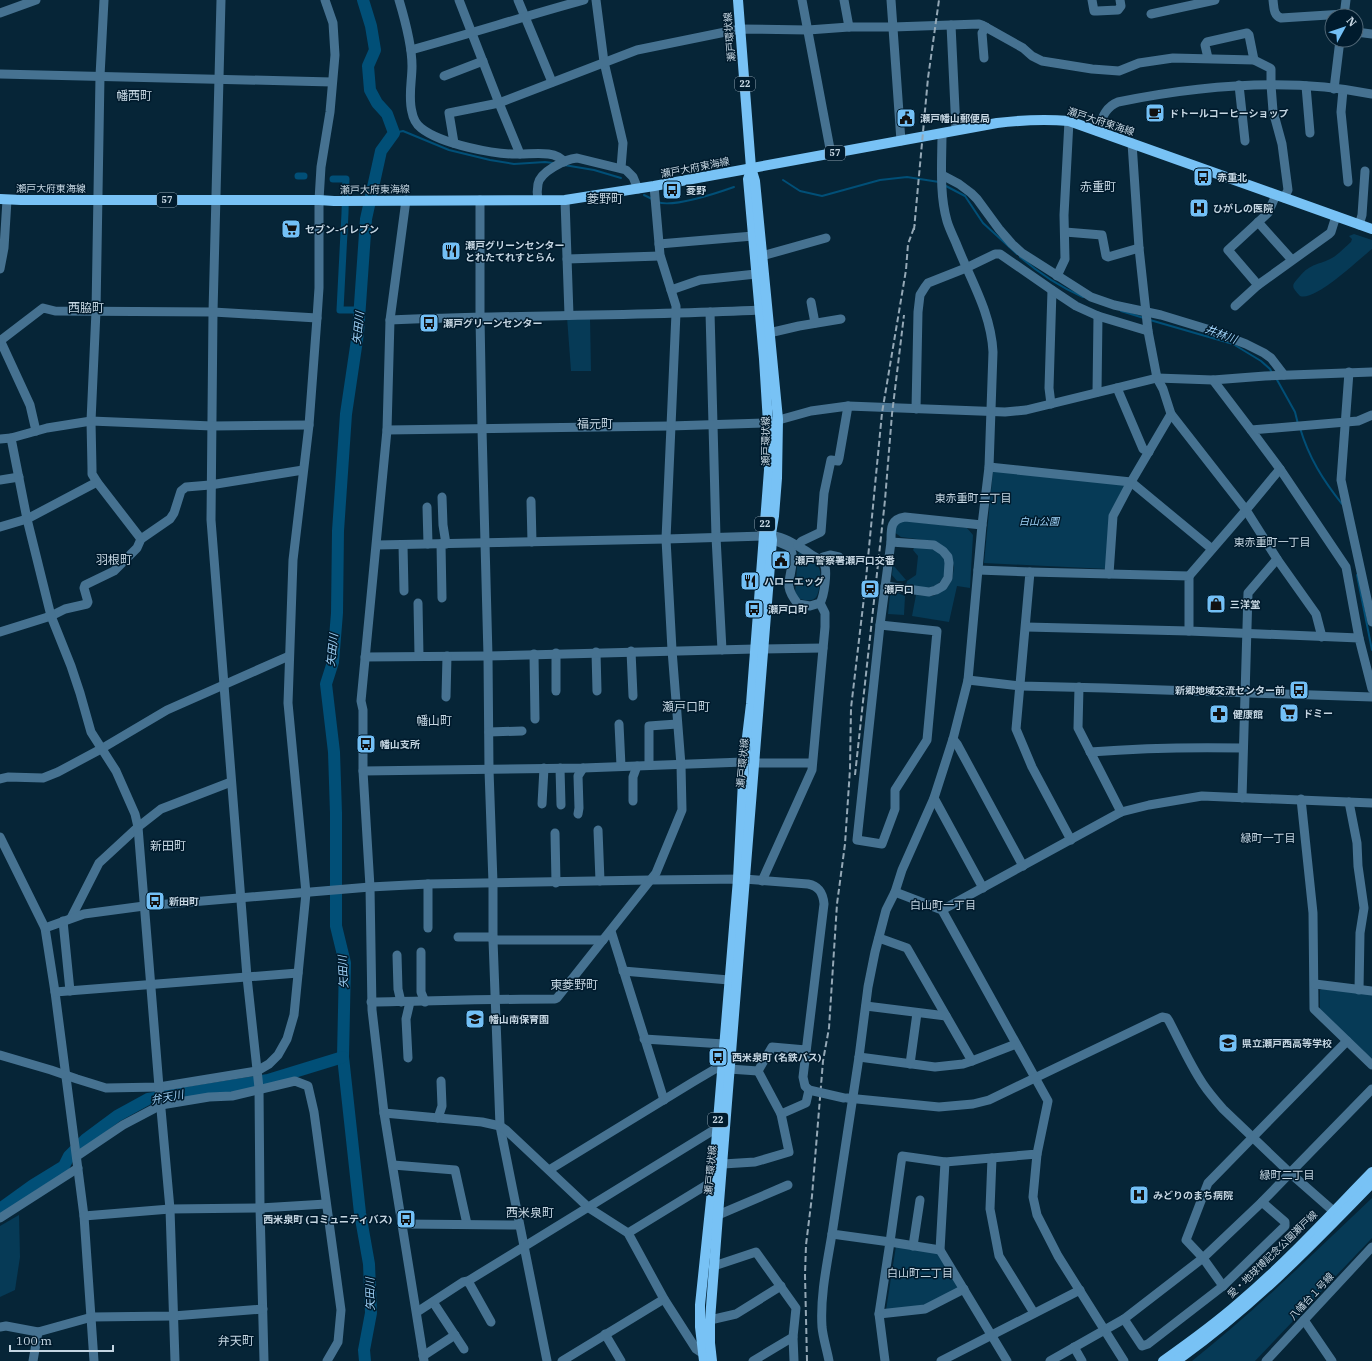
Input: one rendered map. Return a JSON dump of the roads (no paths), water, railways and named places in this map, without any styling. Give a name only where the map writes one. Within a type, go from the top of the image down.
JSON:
[{"type":"main road","name":"瀬戸環状線","points":[[703,1357],[700,1327],[700,1304],[717,1128],[737,978],[741,879],[750,762],[751,704],[759,649],[769,537],[768,498],[773,421],[769,333],[755,181],[751,168],[738,0]]},
{"type":"main road","name":"瀬戸大府東海線","points":[[3,199],[98,201],[565,200],[638,189],[655,189],[751,168],[956,130],[1025,119],[1048,119],[1069,121],[1372,229]]},
{"type":"main road","name":"瀬戸環状線","points":[[751,168],[748,179],[756,274],[773,421]]},
{"type":"main road","name":"瀬戸環状線","points":[[712,1361],[710,1320],[723,1164],[725,1069],[724,1044],[729,980],[741,879]]},
{"type":"main road","name":"愛・地球博記念公園瀬戸線","points":[[1176,1361],[1239,1312],[1303,1254],[1372,1172]]},
{"type":"main road","name":"愛・地球博記念公園瀬戸線","points":[[1163,1361],[1240,1303],[1372,1183]]},
{"type":"street","points":[[0,13],[36,0]]},
{"type":"street","points":[[104,0],[100,76],[96,311],[91,421],[92,474],[141,539]]},
{"type":"street","points":[[221,0],[213,312],[210,520],[247,977],[259,1089],[264,1361]]},
{"type":"street","points":[[0,1055],[106,1088],[159,1089],[257,1072],[269,1064],[278,1055],[287,1039],[294,1015],[307,893],[288,703],[293,560],[309,425],[318,318],[319,200],[321,167],[330,112],[335,55],[333,23],[325,0]]},
{"type":"street","points":[[399,0],[411,50],[411,111],[420,127],[454,144],[506,155],[551,155],[562,158],[564,162]]},
{"type":"street","points":[[459,0],[520,154]]},
{"type":"street","points":[[518,0],[552,82]]},
{"type":"street","points":[[411,50],[472,33],[524,16],[584,0]]},
{"type":"street","points":[[596,0],[604,62],[622,143],[621,168]]},
{"type":"street","points":[[802,0],[831,154]]},
{"type":"street","points":[[844,0],[849,27]]},
{"type":"street","points":[[891,0],[901,140]]},
{"type":"street","points":[[1092,0],[1094,11],[1097,11],[1118,10],[1121,6],[1120,0]]},
{"type":"street","points":[[1151,14],[1215,0]]},
{"type":"street","points":[[1274,0],[1275,13],[1281,18],[1324,16]]},
{"type":"street","points":[[454,144],[449,113],[499,103],[637,50],[740,29],[808,30],[849,27],[979,24],[1023,48],[1032,56],[1042,61],[1092,69],[1119,71],[1138,62],[1173,58],[1254,60],[1272,69],[1271,85],[1273,111],[1282,144],[1288,190],[1280,196],[1269,211],[1228,250],[1258,285]]},
{"type":"street","points":[[951,25],[956,130]]},
{"type":"street","points":[[984,58],[982,33],[986,27]]},
{"type":"street","points":[[1208,58],[1205,45],[1207,42],[1247,33],[1249,35],[1254,60]]},
{"type":"street","points":[[1340,48],[1338,89],[1348,182]]},
{"type":"street","points":[[444,76],[483,61]]},
{"type":"street","points":[[0,74],[332,82]]},
{"type":"street","points":[[1097,131],[1106,112],[1112,104],[1176,91],[1239,85],[1271,85],[1306,86],[1372,94]]},
{"type":"street","points":[[1239,85],[1245,141]]},
{"type":"street","points":[[1306,86],[1310,133]]},
{"type":"street","points":[[1057,276],[1065,260],[1069,121]]},
{"type":"street","points":[[830,1361],[822,1328],[822,1306],[824,1279],[832,1234],[848,1098],[859,1057],[871,970],[886,910],[934,798],[968,680],[988,467],[994,352],[993,338],[983,304],[946,220],[942,191],[942,133]]},
{"type":"street","points":[[1132,143],[1139,248],[1148,331],[1157,378],[1163,389],[1171,414],[1246,510],[1277,559],[1316,614],[1322,637]]},
{"type":"street","points":[[538,200],[538,183],[541,177],[564,162],[577,158],[626,170],[633,176],[638,189]]},
{"type":"street","points":[[1360,225],[1365,171]]},
{"type":"street","points":[[942,175],[959,184],[978,199],[999,229],[1022,253],[1090,297],[1114,305],[1161,315],[1207,328],[1264,353],[1271,358],[1283,375]]},
{"type":"street","points":[[371,1002],[425,1002],[496,999],[555,1000],[656,873],[682,810],[681,765],[672,650],[666,539],[676,306],[660,256],[655,189]]},
{"type":"street","points":[[0,269],[1,254],[4,248],[3,199]]},
{"type":"street","points":[[402,200],[390,320],[387,430],[362,700],[371,1002],[384,1113],[424,1359],[455,1335]]},
{"type":"street","points":[[480,200],[480,317],[490,732],[489,770],[493,883],[493,939],[500,1126],[547,1361]]},
{"type":"street","points":[[565,200],[569,315]]},
{"type":"street","points":[[1235,306],[1258,285],[1331,232],[1336,216]]},
{"type":"street","points":[[1258,222],[1292,260]]},
{"type":"street","points":[[1065,232],[1102,235],[1106,256],[1108,257],[1139,248]]},
{"type":"street","points":[[659,244],[753,236]]},
{"type":"street","points":[[762,256],[826,238]]},
{"type":"street","points":[[916,409],[918,312],[920,295],[928,283],[996,254],[1000,254],[1076,306],[1098,316],[1148,331]]},
{"type":"street","points":[[567,260],[660,256]]},
{"type":"street","points":[[671,290],[700,280],[756,274]]},
{"type":"street","points":[[1051,404],[1049,388],[1052,290]]},
{"type":"street","points":[[811,302],[814,323]]},
{"type":"street","points":[[36,431],[30,405],[0,341],[42,308],[55,311],[213,312],[318,318]]},
{"type":"street","points":[[390,320],[760,310]]},
{"type":"street","points":[[710,312],[716,537],[722,650]]},
{"type":"street","points":[[1097,392],[1098,316]]},
{"type":"street","points":[[769,333],[814,323],[841,319]]},
{"type":"street","points":[[1349,372],[1341,485],[1372,622]]},
{"type":"street","points":[[387,430],[713,425],[773,421],[811,411],[848,406],[1005,412],[1026,410],[1157,378],[1214,380],[1283,375],[1372,372]]},
{"type":"street","points":[[1214,380],[1280,469],[1343,562],[1352,593],[1359,638],[1372,689]]},
{"type":"street","points":[[1117,388],[1143,450],[1149,452]]},
{"type":"street","points":[[798,545],[802,541],[821,532],[824,493],[831,460],[838,461],[839,458],[848,406]]},
{"type":"street","points":[[1109,574],[1113,516],[1171,414]]},
{"type":"street","points":[[1251,430],[1358,421],[1372,415]]},
{"type":"street","points":[[0,439],[11,438],[47,428],[91,421],[212,426],[309,425]]},
{"type":"street","points":[[11,438],[27,519],[51,616],[71,666],[90,732],[116,771],[136,814],[170,1209],[174,1361]]},
{"type":"street","points":[[988,467],[1131,482],[1212,549]]},
{"type":"street","points":[[1189,631],[1190,576],[1280,469]]},
{"type":"street","points":[[0,632],[51,616],[65,609],[87,604],[84,588],[85,585],[114,571],[137,548],[141,539],[170,519],[174,513],[181,492],[186,487],[210,485],[303,470]]},
{"type":"street","points":[[0,480],[19,477]]},
{"type":"street","points":[[0,527],[27,519],[97,482]]},
{"type":"street","points":[[442,497],[442,598]]},
{"type":"street","points":[[531,502],[532,542]]},
{"type":"street","points":[[427,508],[428,544]]},
{"type":"street","points":[[880,625],[938,631],[927,740],[895,790],[894,809],[882,844],[857,840],[880,625],[893,522],[899,518],[905,517],[982,525]]},
{"type":"street","points":[[377,545],[769,537],[798,545],[808,553],[828,562],[831,568],[829,598],[824,613]]},
{"type":"street","points":[[769,537],[788,546],[792,552],[789,587],[792,597],[798,604],[810,606],[820,603]]},
{"type":"street","points":[[885,586],[928,592],[943,586],[948,578],[948,557],[943,551],[934,545],[891,542]]},
{"type":"street","points":[[403,544],[404,591]]},
{"type":"street","points":[[822,558],[830,555],[839,557]]},
{"type":"street","points":[[762,881],[812,770],[825,627],[824,613],[820,603],[823,596],[826,570],[822,558]]},
{"type":"street","points":[[1242,798],[1248,593],[1277,559]]},
{"type":"street","points":[[978,570],[1190,576]]},
{"type":"street","points":[[1030,572],[1016,729],[1032,767],[1071,840]]},
{"type":"street","points":[[418,603],[419,656]]},
{"type":"street","points":[[1026,627],[1189,631],[1359,638]]},
{"type":"street","points":[[365,657],[488,656],[672,650],[823,648]]},
{"type":"street","points":[[596,652],[596,691]]},
{"type":"street","points":[[631,652],[633,696]]},
{"type":"street","points":[[556,653],[556,691]]},
{"type":"street","points":[[534,654],[535,720]]},
{"type":"street","points":[[0,778],[43,778],[58,772],[101,749],[167,710],[289,656]]},
{"type":"street","points":[[446,697],[447,656]]},
{"type":"street","points":[[968,680],[1020,686],[1372,697]]},
{"type":"street","points":[[1079,687],[1078,728],[1121,812]]},
{"type":"street","points":[[619,724],[620,766]]},
{"type":"street","points":[[649,765],[649,726],[677,724]]},
{"type":"street","points":[[490,732],[522,731]]},
{"type":"street","points":[[952,739],[957,744],[1023,866]]},
{"type":"street","points":[[1090,752],[1158,747],[1243,748]]},
{"type":"street","points":[[363,771],[583,768],[750,762],[812,763]]},
{"type":"street","points":[[634,801],[633,777],[637,766]]},
{"type":"street","points":[[542,804],[544,768]]},
{"type":"street","points":[[560,768],[561,804]]},
{"type":"street","points":[[578,814],[578,776],[583,768]]},
{"type":"street","points":[[70,991],[67,919],[99,863],[138,827],[161,809],[231,782]]},
{"type":"street","points":[[942,910],[1121,812],[1149,805],[1195,797],[1301,799],[1372,803]]},
{"type":"street","points":[[934,798],[983,888]]},
{"type":"street","points":[[1301,799],[1313,913],[1315,984],[1314,1009],[1372,1065]]},
{"type":"street","points":[[1349,802],[1357,843],[1358,866],[1364,908],[1360,933],[1359,990]]},
{"type":"street","points":[[598,830],[600,881]]},
{"type":"street","points":[[555,832],[556,883]]},
{"type":"street","points":[[0,837],[45,928],[55,992],[84,1216],[94,1361]]},
{"type":"street","points":[[45,928],[84,914],[144,906],[367,887],[428,884],[741,879],[813,885],[822,892],[824,904],[803,1077],[805,1086],[809,1090],[848,1098],[939,1108],[989,1100],[1159,1018],[1165,1018],[1169,1021],[1204,1084],[1223,1109],[1337,1214]]},
{"type":"street","points":[[428,884],[428,928]]},
{"type":"street","points":[[895,892],[942,910],[1048,1101],[1037,1154],[1034,1182],[1034,1197],[1037,1215],[1058,1256],[1124,1361]]},
{"type":"street","points":[[611,931],[664,1100]]},
{"type":"street","points":[[458,937],[493,939],[603,940]]},
{"type":"street","points":[[879,938],[907,948],[972,1061]]},
{"type":"street","points":[[421,952],[421,992],[425,1002]]},
{"type":"street","points":[[397,955],[400,1002]]},
{"type":"street","points":[[623,970],[729,980]]},
{"type":"street","points":[[55,992],[298,973]]},
{"type":"street","points":[[1315,984],[1372,991]]},
{"type":"street","points":[[408,1058],[406,1019],[410,1002]]},
{"type":"street","points":[[866,1006],[946,1016]]},
{"type":"street","points":[[910,1064],[917,1013]]},
{"type":"street","points":[[644,1039],[724,1044]]},
{"type":"street","points":[[1223,1286],[1203,1258],[1186,1240],[1208,1183],[1347,1041]]},
{"type":"street","points":[[859,1057],[934,1067],[963,1064],[1016,1044]]},
{"type":"street","points":[[758,1072],[772,1047],[806,1050]]},
{"type":"street","points":[[550,1170],[715,1069],[758,1072]]},
{"type":"street","points":[[723,1164],[755,1162],[788,1152],[781,1114],[758,1072]]},
{"type":"street","points":[[77,1156],[122,1125],[161,1103],[209,1097],[232,1096],[295,1081],[308,1086],[314,1112],[341,1310],[338,1342],[327,1361]]},
{"type":"street","points":[[438,1118],[442,1106],[441,1081]]},
{"type":"street","points":[[1050,1361],[1124,1319],[1203,1258],[1262,1202],[1372,1089]]},
{"type":"street","points":[[781,1114],[806,1103],[809,1090]]},
{"type":"street","points":[[384,1113],[482,1122],[500,1126],[550,1170],[589,1208],[628,1233],[664,1299],[696,1349],[703,1357]]},
{"type":"street","points":[[417,1312],[463,1282],[468,1281],[589,1208],[717,1128]]},
{"type":"street","points":[[885,1361],[880,1314],[902,1156],[945,1162],[1037,1154]]},
{"type":"street","points":[[992,1158],[990,1209],[999,1256],[1034,1313]]},
{"type":"street","points":[[945,1162],[940,1250],[1007,1361]]},
{"type":"street","points":[[393,1165],[455,1170],[467,1224]]},
{"type":"street","points":[[0,1218],[78,1168]]},
{"type":"street","points":[[628,1233],[713,1181]]},
{"type":"street","points":[[718,1215],[788,1185]]},
{"type":"street","points":[[913,1246],[920,1200]]},
{"type":"street","points":[[1124,1319],[1142,1346],[1148,1344],[1223,1286],[1284,1226],[1284,1222],[1262,1202]]},
{"type":"street","points":[[84,1216],[170,1209],[260,1208],[326,1204]]},
{"type":"street","points":[[402,1224],[519,1224]]},
{"type":"street","points":[[832,1234],[940,1250]]},
{"type":"street","name":"八幡台１号線","points":[[1270,1359],[1372,1247]]},
{"type":"street","points":[[714,1266],[756,1252],[796,1308],[793,1337],[794,1361]]},
{"type":"street","points":[[468,1281],[491,1322]]},
{"type":"street","points":[[710,1320],[736,1314],[781,1286]]},
{"type":"street","points":[[880,1314],[925,1309],[964,1289]]},
{"type":"street","points":[[941,1361],[1080,1290]]},
{"type":"street","points":[[562,1361],[664,1299]]},
{"type":"street","points":[[433,1302],[464,1349]]},
{"type":"street","points":[[0,1327],[6,1326],[38,1332],[92,1317],[173,1316],[263,1309]]},
{"type":"street","points":[[1304,1320],[1332,1361]]},
{"type":"street","points":[[33,1361],[38,1332]]},
{"type":"street","points":[[605,1334],[621,1361]]},
{"type":"street","points":[[753,1361],[793,1337]]},
{"type":"street","points":[[1074,1347],[1082,1361]]},
{"type":"waterway","name":"矢田川","points":[[363,0],[371,26],[375,50],[368,66],[370,90],[377,103],[387,114],[394,133],[381,151],[366,219],[358,333],[346,414],[338,531],[337,613],[333,662],[326,684],[334,752],[336,813],[336,926],[345,963],[343,1057],[360,1213],[369,1264],[371,1313],[364,1350],[365,1361]]},
{"type":"waterway","points":[[394,133],[403,131],[449,150],[490,160],[514,164],[545,162],[553,163]]},
{"type":"waterway","points":[[564,165],[594,170],[621,178]]},
{"type":"waterway","points":[[298,176],[304,176]]},
{"type":"waterway","points":[[783,180],[800,191],[822,196],[880,180],[907,177],[939,182]]},
{"type":"waterway","points":[[333,179],[346,179],[340,310],[360,310]]},
{"type":"waterway","name":"井林川","points":[[944,185],[965,196],[983,223],[1017,254]]},
{"type":"waterway","points":[[657,202],[674,203],[707,196],[734,187]]},
{"type":"waterway","points":[[644,195],[652,199]]},
{"type":"waterway","name":"井林川","points":[[1020,257],[1050,279],[1083,297]]},
{"type":"waterway","name":"井林川","points":[[1121,311],[1144,318]]},
{"type":"waterway","name":"井林川","points":[[1150,320],[1233,344],[1261,361],[1270,369],[1272,373]]},
{"type":"waterway","name":"井林川","points":[[1276,378],[1295,412],[1298,424]]},
{"type":"waterway","name":"井林川","points":[[1300,428],[1317,468],[1342,504]]},
{"type":"waterway","name":"井林川","points":[[1357,575],[1372,650]]},
{"type":"waterway","name":"弁天川","points":[[0,1209],[33,1185],[64,1166],[69,1156],[86,1139],[117,1116],[148,1099],[268,1080],[343,1057]]},
{"type":"railway","points":[[914,230],[928,78],[939,0]]},
{"type":"railway","points":[[807,1361],[805,1275],[806,1245],[812,1196],[823,1061],[829,1028],[837,904],[845,844],[850,769],[851,708],[865,589],[882,413],[906,270],[908,244],[915,225]]},
{"type":"railway","points":[[855,775],[885,500],[892,414],[904,315]]},
{"type":"place","name":"ドトールコーヒーショップ","points":[[1155,113]]},
{"type":"place","name":"瀬戸幡山郵便局","points":[[906,118]]},
{"type":"place","name":"赤重北","points":[[1203,177]]},
{"type":"place","name":"菱野","points":[[672,190]]},
{"type":"place","name":"ひがしの医院","points":[[1199,208]]},
{"type":"place","name":"セブン-イレブン","points":[[291,229]]},
{"type":"place","name":"瀬戸グリーンセンター とれたてれすとらん","points":[[451,251]]},
{"type":"place","name":"瀬戸グリーンセンター","points":[[429,323]]},
{"type":"place","name":"瀬戸警察署瀬戸口交番","points":[[781,560]]},
{"type":"place","name":"ハローエッグ","points":[[750,581]]},
{"type":"place","name":"瀬戸口","points":[[870,589]]},
{"type":"place","name":"三洋堂","points":[[1216,604]]},
{"type":"place","name":"瀬戸口町","points":[[754,609]]},
{"type":"place","name":"新郷地域交流センター前","points":[[1299,690]]},
{"type":"place","name":"ドミー","points":[[1289,713]]},
{"type":"place","name":"健康館","points":[[1219,714]]},
{"type":"place","name":"幡山支所","points":[[366,744]]},
{"type":"place","name":"新田町","points":[[155,901]]},
{"type":"place","name":"幡山南保育園","points":[[475,1019]]},
{"type":"place","name":"県立瀬戸西高等学校","points":[[1228,1043]]},
{"type":"place","name":"西米泉町 (名鉄バス)","points":[[718,1057]]},
{"type":"place","name":"みどりのまち病院","points":[[1139,1195]]},
{"type":"place","name":"西米泉町 (コミュニティバス)","points":[[406,1219]]},
{"type":"district","name":"幡西町","points":[[134,96]]},
{"type":"district","name":"赤重町","points":[[1098,187]]},
{"type":"district","name":"菱野町","points":[[605,199]]},
{"type":"district","name":"西脇町","points":[[86,308]]},
{"type":"district","name":"福元町","points":[[595,424]]},
{"type":"district","name":"東赤重町二丁目","points":[[973,498]]},
{"type":"district","name":"東赤重町一丁目","points":[[1272,542]]},
{"type":"district","name":"羽根町","points":[[114,560]]},
{"type":"district","name":"瀬戸口町","points":[[686,707]]},
{"type":"district","name":"幡山町","points":[[434,721]]},
{"type":"district","name":"緑町一丁目","points":[[1268,838]]},
{"type":"district","name":"新田町","points":[[168,846]]},
{"type":"district","name":"白山町一丁目","points":[[943,905]]},
{"type":"district","name":"東菱野町","points":[[574,985]]},
{"type":"district","name":"緑町二丁目","points":[[1287,1175]]},
{"type":"district","name":"西米泉町","points":[[530,1213]]},
{"type":"district","name":"白山町二丁目","points":[[920,1273]]},
{"type":"district","name":"弁天町","points":[[236,1341]]},
{"type":"park label","name":"白山公園","points":[[1039,521]]}]
